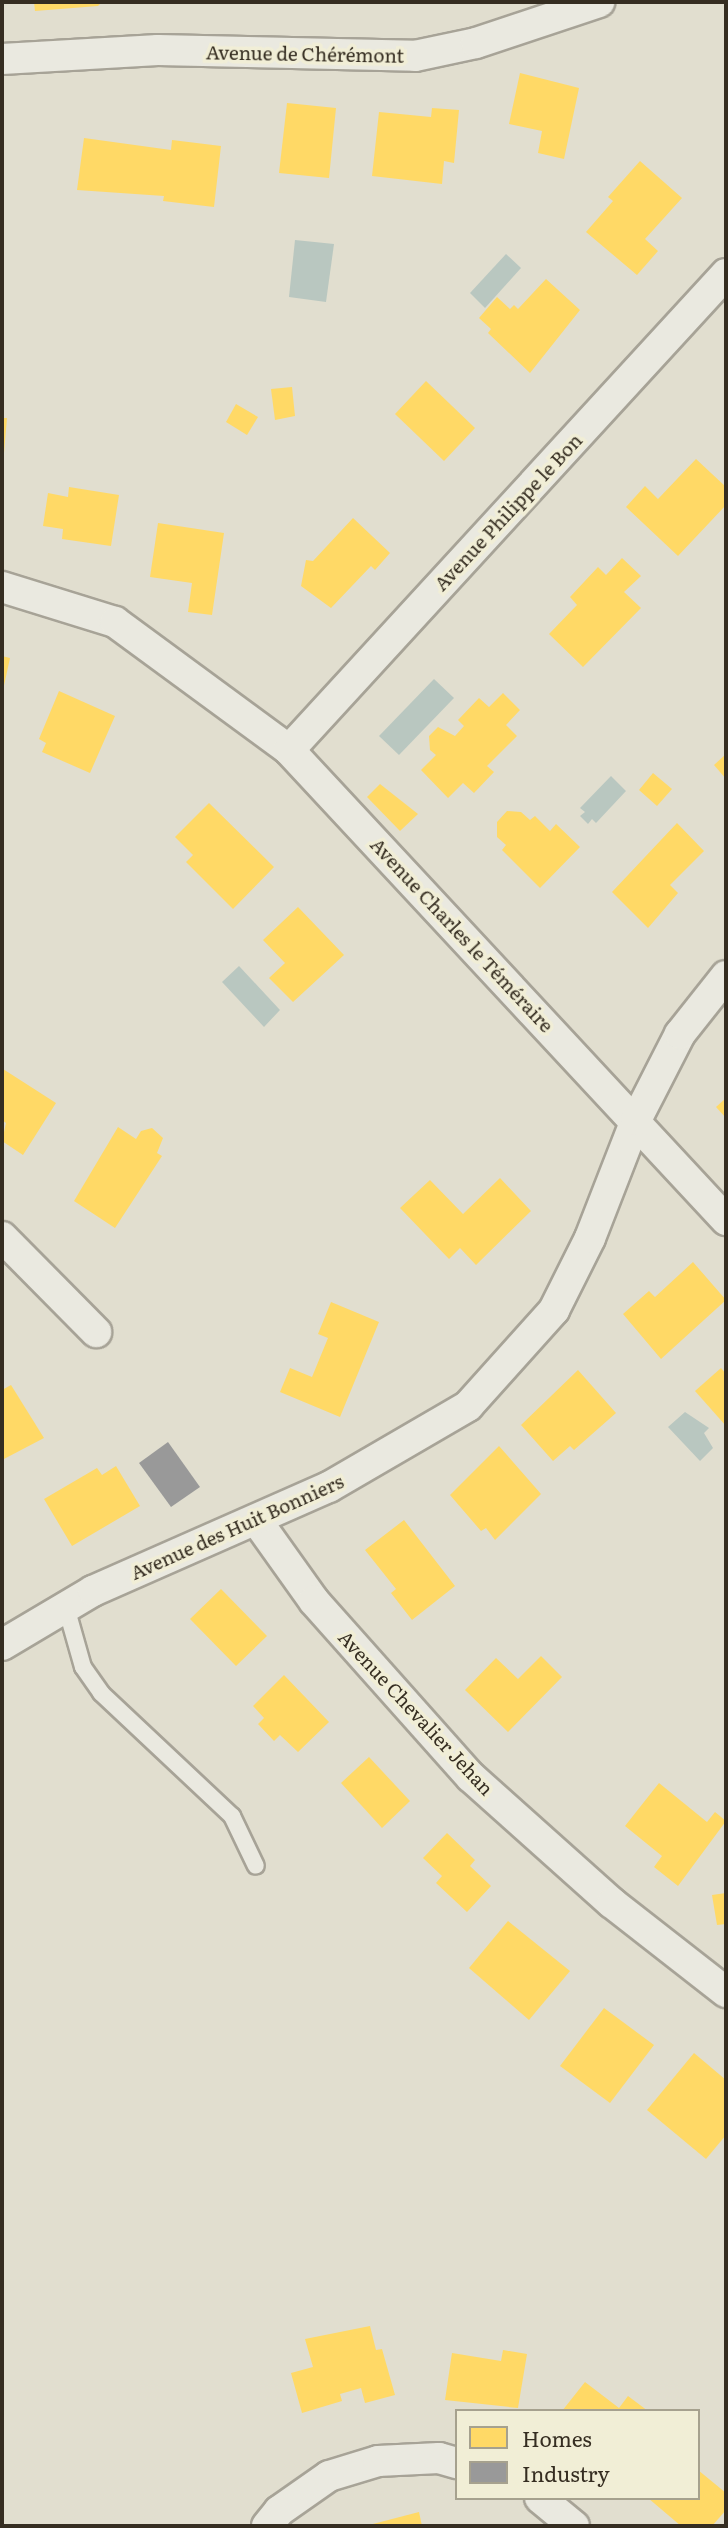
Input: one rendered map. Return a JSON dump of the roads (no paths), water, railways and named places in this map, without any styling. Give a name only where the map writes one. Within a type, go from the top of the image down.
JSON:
[{"type":"street","name":"Avenue de Chérémont","points":[[2,59],[159,50],[415,56],[476,43],[600,2]]},
{"type":"street","name":"Avenue Philippe le Bon","points":[[289,750],[726,274]]},
{"type":"street","name":"Avenue Charles le Téméraire","points":[[2,587],[115,622],[289,750],[636,1120],[726,1220]]},
{"type":"street","name":"Avenue des Huit Bonniers","points":[[2,1645],[93,1591],[329,1488],[468,1406],[516,1356],[554,1310],[590,1238],[636,1120],[680,1034],[726,976]]},
{"type":"street","points":[[2,1237],[96,1332]]},
{"type":"street","name":"Avenue Chevalier Jehan","points":[[257,1521],[314,1601],[471,1777],[612,1903],[726,1992]]},
{"type":"street","points":[[267,2526],[279,2511],[329,2476],[378,2461],[439,2458],[455,2462]]},
{"type":"street","points":[[542,2500],[575,2526]]},
{"type":"lane","points":[[66,1607],[83,1667],[101,1693],[232,1816],[256,1866]]}]
